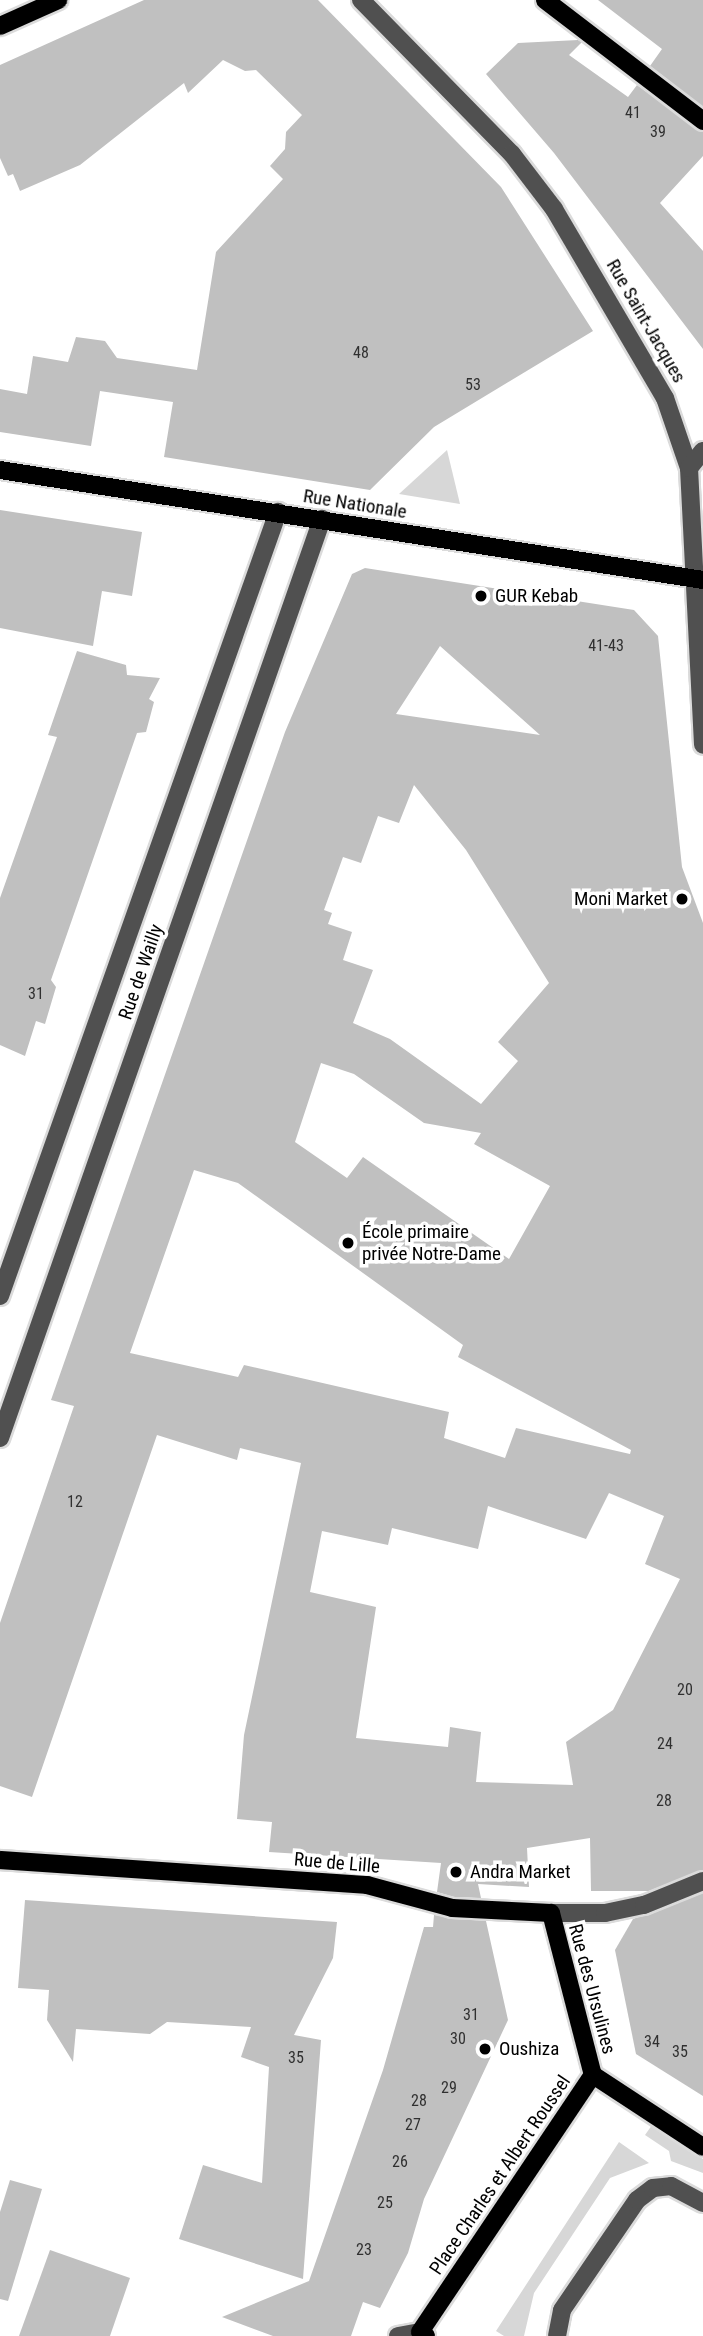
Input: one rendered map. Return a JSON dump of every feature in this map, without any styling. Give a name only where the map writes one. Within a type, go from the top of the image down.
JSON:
[{"type":"main road","points":[[0,26],[58,0]]},
{"type":"main road","points":[[545,0],[703,121]]},
{"type":"main road","name":"Rue Nationale","points":[[0,470],[701,579]]},
{"type":"main road","name":"Rue de Lille","points":[[0,1860],[366,1885],[452,1908],[551,1913]]},
{"type":"main road","name":"Rue des Ursulines","points":[[551,1913],[593,2075]]},
{"type":"main road","name":"Place Charles et Albert Roussel","points":[[423,2334],[593,2075],[703,2147]]},
{"type":"street","name":"Rue Saint-Jacques","points":[[361,0],[512,154],[554,209],[665,398],[689,468],[701,579],[703,746]]},
{"type":"street","points":[[689,468],[703,451]]},
{"type":"street","name":"Rue de Wailly","points":[[0,1296],[278,512]]},
{"type":"street","name":"Rue de Wailly","points":[[0,1438],[321,519]]},
{"type":"street","name":"Rue de Lille","points":[[551,1913],[606,1913],[644,1905],[703,1881]]},
{"type":"street","points":[[557,2336],[562,2310],[638,2200],[653,2188],[671,2186],[703,2203]]},
{"type":"street","points":[[398,2336],[423,2334]]},
{"type":"shaded area","points":[[447,450],[460,504],[399,494]]},
{"type":"shaded area","points":[[652,2125],[703,2159],[703,2173],[671,2161],[669,2151],[645,2135]]},
{"type":"shaded area","points":[[619,2142],[649,2163],[610,2178],[534,2293],[524,2336],[504,2336],[496,2331]]},
{"type":"building","points":[[144,0],[318,0],[501,187],[593,331],[434,427],[370,490],[164,457],[173,402],[100,391],[91,446],[0,432],[0,389],[27,394],[33,356],[68,362],[76,337],[105,341],[117,358],[197,370],[216,252],[283,179],[270,166],[285,149],[286,132],[302,115],[256,70],[245,71],[223,60],[188,93],[184,83],[80,165],[20,191],[13,174],[8,176],[0,158],[0,65]]},
{"type":"building","points":[[598,0],[703,0],[703,107],[650,66],[662,49]]},
{"type":"building","points":[[582,42],[569,55],[628,97],[637,85],[703,132],[703,156],[660,203],[703,251],[703,349],[554,153],[486,74],[518,43]]},
{"type":"building","points":[[0,510],[142,532],[132,596],[102,591],[93,646],[0,628]]},
{"type":"building","points":[[365,568],[634,610],[658,636],[682,867],[703,923],[703,1870],[649,1891],[591,1891],[590,1838],[527,1848],[529,1887],[478,1884],[481,1898],[454,1897],[437,1892],[441,1863],[269,1852],[272,1822],[237,1819],[244,1735],[301,1463],[240,1448],[237,1460],[157,1435],[32,1797],[0,1786],[0,1623],[74,1406],[51,1400],[285,732],[352,574]],"holes":[[[440,646],[540,735],[396,714]],[[414,785],[466,850],[549,983],[498,1042],[518,1061],[481,1104],[390,1039],[353,1023],[373,970],[343,960],[352,932],[328,924],[332,913],[324,910],[343,857],[361,863],[378,816],[399,823]],[[321,1063],[354,1074],[424,1123],[481,1133],[474,1144],[550,1186],[509,1259],[363,1157],[347,1178],[295,1142]],[[194,1170],[238,1183],[463,1345],[458,1357],[631,1450],[630,1454],[516,1428],[505,1458],[444,1438],[449,1412],[244,1365],[238,1377],[130,1353]],[[609,1493],[664,1516],[645,1564],[680,1579],[613,1710],[566,1742],[573,1785],[476,1782],[481,1732],[450,1727],[448,1747],[356,1738],[376,1607],[310,1592],[322,1531],[388,1545],[392,1528],[478,1549],[488,1506],[586,1539]]]},
{"type":"building","points":[[77,651],[126,665],[127,675],[160,678],[149,699],[154,702],[146,732],[137,733],[51,980],[56,987],[45,1024],[36,1021],[25,1056],[0,1045],[0,898],[57,737],[48,735]]},
{"type":"building","points":[[703,1893],[703,2096],[636,2054],[615,1950],[633,1919]]},
{"type":"building","points":[[25,1900],[337,1922],[333,1958],[294,2035],[321,2040],[303,2279],[179,2239],[203,2165],[262,2183],[269,2067],[241,2057],[251,2027],[167,2022],[150,2034],[76,2029],[73,2062],[47,2020],[49,1990],[18,1988]]},
{"type":"building","points":[[434,1915],[486,1921],[508,2020],[424,2199],[408,2253],[380,2308],[363,2302],[351,2336],[273,2336],[222,2317],[309,2281],[383,2070],[424,1927],[433,1927]]},
{"type":"building","points":[[10,2180],[42,2189],[8,2301],[0,2299],[0,2212]]},
{"type":"building","points":[[50,2250],[130,2278],[110,2336],[19,2336]]},
{"type":"place","name":"GUR Kebab","points":[[481,596]]},
{"type":"place","name":"Moni Market","points":[[682,899]]},
{"type":"place","name":"École primaire privée Notre-Dame","points":[[348,1243]]},
{"type":"place","name":"Andra Market","points":[[456,1872]]},
{"type":"place","name":"Oushiza","points":[[485,2049]]}]
